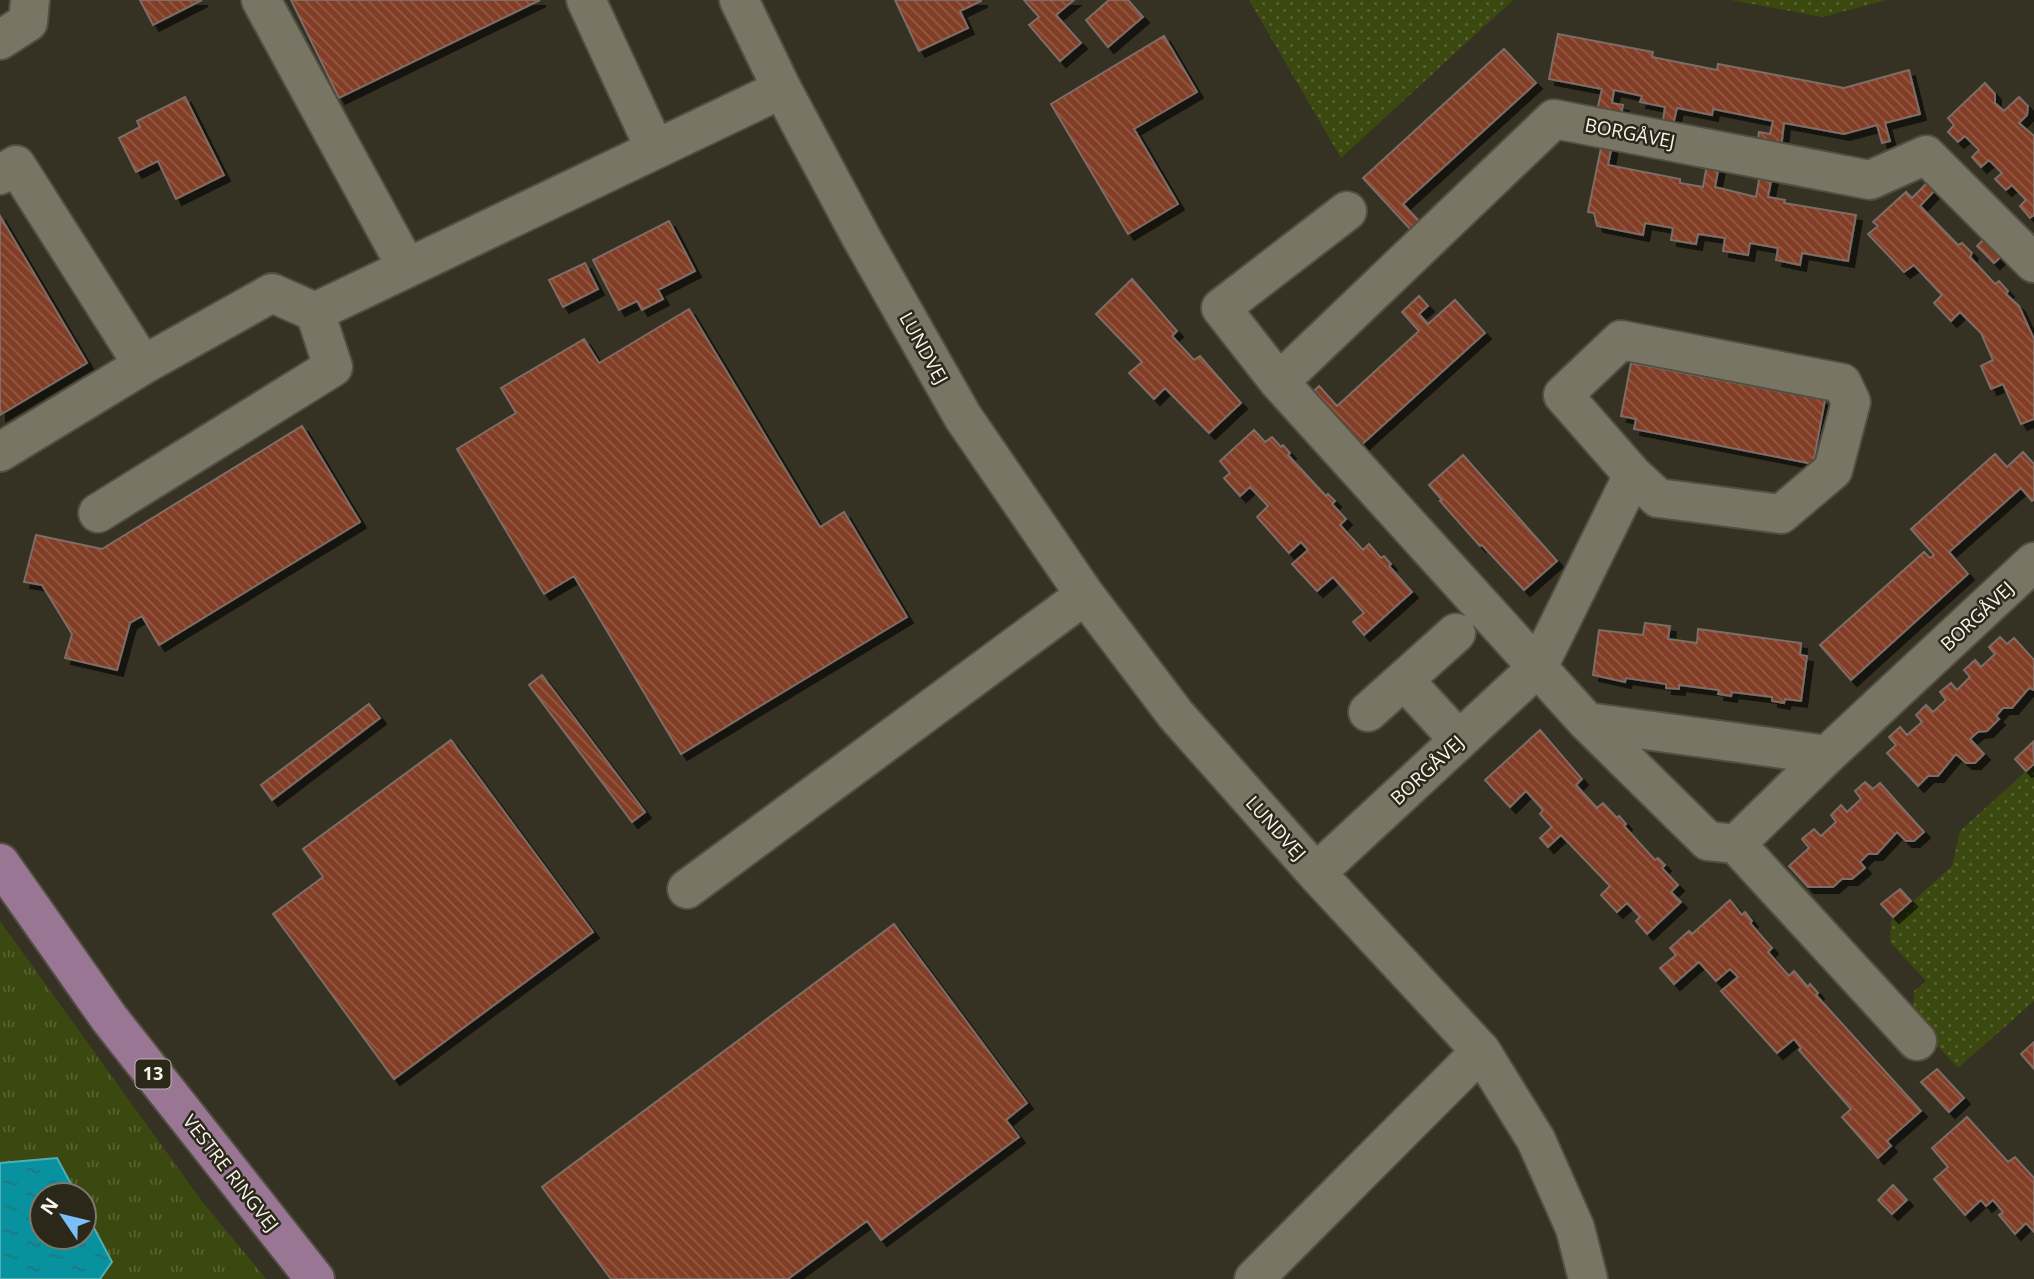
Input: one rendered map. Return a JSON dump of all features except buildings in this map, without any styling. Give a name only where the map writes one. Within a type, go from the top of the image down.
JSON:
[{"type":"main road","name":"VESTRE RINGVEJ","points":[[0,863],[109,1018],[315,1279]]},
{"type":"street","points":[[0,40],[28,22],[30,0]]},
{"type":"street","points":[[261,0],[407,268]]},
{"type":"street","points":[[586,0],[655,149]]},
{"type":"street","name":"LUNDVEJ","points":[[738,0],[861,237],[963,417],[1085,595],[1176,715],[1316,873],[1481,1051],[1536,1140],[1575,1228],[1588,1279]]},
{"type":"street","points":[[315,312],[782,89]]},
{"type":"street","name":"BORGÅVEJ","points":[[1279,382],[1554,119],[1870,180],[1926,155],[2034,263]]},
{"type":"street","points":[[0,175],[16,165],[143,365]]},
{"type":"street","points":[[1347,211],[1221,308],[1279,382],[1587,722],[1708,841],[1736,844],[1917,1041]]},
{"type":"street","points":[[0,452],[143,365],[272,293],[315,312],[333,367],[98,513]]},
{"type":"street","points":[[1621,340],[1842,383],[1851,402],[1833,470],[1781,514],[1658,499],[1633,475],[1563,395],[1621,340]]},
{"type":"street","name":"BORGÅVEJ","points":[[1316,873],[1538,667],[1633,475]]},
{"type":"street","name":"BORGÅVEJ","points":[[1736,844],[2034,562]]},
{"type":"street","points":[[687,889],[1085,595]]},
{"type":"street","points":[[1368,712],[1456,633]]},
{"type":"street","points":[[1404,680],[1459,740]]},
{"type":"street","points":[[1587,722],[1827,755]]},
{"type":"street","points":[[1254,1279],[1481,1051]]},
{"type":"green space","points":[[1249,0],[1513,0],[1341,158]]},
{"type":"green space","points":[[1731,0],[1887,0],[1822,17]]},
{"type":"green space","points":[[2034,764],[2034,1001],[1958,1068],[1913,1019],[1914,991],[1926,981],[1890,942],[1891,921],[1952,866],[1960,831]]},
{"type":"green space","points":[[0,921],[201,1200],[266,1279],[100,1279],[112,1261],[98,1235],[98,1181],[69,1181],[57,1158],[0,1163]]},
{"type":"water","points":[[57,1158],[69,1181],[28,1181],[28,1251],[98,1251],[98,1236],[112,1262],[100,1279],[0,1279],[0,1163]]}]
